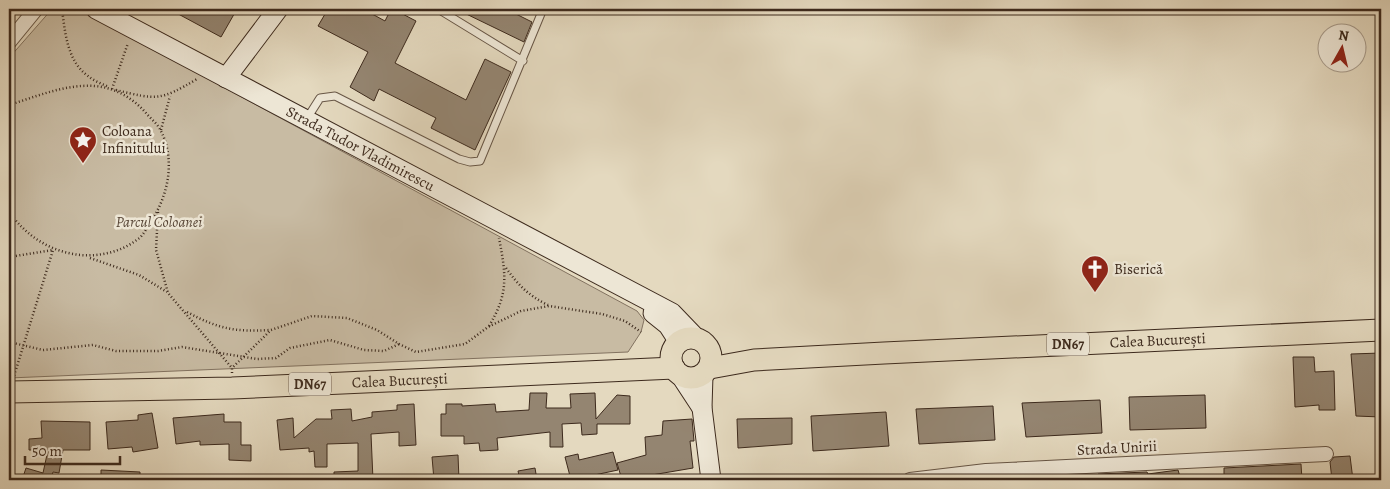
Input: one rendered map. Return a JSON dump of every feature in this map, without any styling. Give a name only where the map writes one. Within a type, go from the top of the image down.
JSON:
[{"type":"main road","name":"Strada Tudor Vladimirescu","points":[[96,9],[672,313],[702,408]]},
{"type":"main road","points":[[219,74],[278,9]]},
{"type":"main road","name":"Calea București","points":[[11,385],[610,370],[685,354],[754,360],[1381,330]]},
{"type":"main road","points":[[685,354],[712,361],[706,371],[702,408],[711,480]]},
{"type":"main road","name":"Calea București","points":[[685,354],[692,379],[706,371],[754,360]]},
{"type":"street","points":[[9,42],[36,9]]},
{"type":"street","name":"Strada Unirii","points":[[910,480],[1326,454]]},
{"type":"lane","points":[[438,9],[523,61]]},
{"type":"lane","points":[[306,120],[320,98],[334,96],[460,159],[470,162],[480,161],[543,9]]},
{"type":"path","points":[[62,9],[65,38],[74,60],[87,76],[138,104],[161,130],[169,159],[168,186],[158,212],[140,238],[120,250],[88,257]]},
{"type":"path","points":[[112,89],[132,28]]},
{"type":"path","points":[[9,106],[64,88],[92,86],[149,98],[170,95],[219,74]]},
{"type":"path","points":[[161,130],[170,95]]},
{"type":"path","points":[[9,212],[19,226],[53,250]]},
{"type":"path","points":[[158,212],[156,250],[168,293]]},
{"type":"path","points":[[488,327],[500,308],[505,289],[505,268],[496,220]]},
{"type":"path","points":[[11,385],[53,250]]},
{"type":"path","points":[[9,257],[53,250],[88,257],[139,276],[168,293],[186,311],[219,352],[232,378]]},
{"type":"path","points":[[505,268],[519,286],[531,297],[549,306],[602,314],[625,321],[641,332]]},
{"type":"path","points":[[186,311],[210,324],[239,331],[271,330],[312,316],[347,318],[377,330],[416,352],[441,350],[465,344],[488,327],[521,311],[549,306]]},
{"type":"path","points":[[232,378],[244,357],[271,330]]},
{"type":"path","points":[[9,342],[43,350],[93,345],[116,351],[150,351],[182,346],[244,357],[276,358],[290,348],[330,340],[364,350],[384,351],[399,344]]},
{"type":"green space","name":"Parcul Coloanei","points":[[52,9],[79,9],[637,311],[644,320],[641,332],[628,352],[9,378],[9,58]]},
{"type":"building","points":[[169,9],[237,9],[221,37]]},
{"type":"building","points":[[328,9],[363,9],[385,21],[391,9],[393,9],[416,21],[395,63],[466,100],[485,59],[511,72],[475,150],[431,128],[436,118],[379,89],[374,101],[350,87],[368,52],[318,26]]},
{"type":"building","points":[[456,9],[506,9],[532,22],[524,42]]},
{"type":"building","points":[[1381,353],[1381,417],[1356,416],[1351,354]]},
{"type":"building","points":[[1293,357],[1314,357],[1315,372],[1334,371],[1335,410],[1319,410],[1319,405],[1295,407]]},
{"type":"building","points":[[530,393],[547,393],[546,408],[571,408],[570,394],[595,393],[596,419],[617,395],[630,396],[630,424],[597,424],[597,434],[582,435],[581,423],[562,424],[563,447],[550,447],[550,432],[497,438],[498,450],[480,451],[479,443],[464,444],[464,436],[441,436],[441,414],[446,414],[446,404],[462,404],[462,406],[495,404],[496,412],[529,410]]},
{"type":"building","points":[[1205,395],[1206,428],[1130,430],[1129,397]]},
{"type":"building","points":[[1100,400],[1102,433],[1026,437],[1022,403]]},
{"type":"building","points":[[414,404],[416,445],[399,446],[399,432],[371,434],[373,480],[334,480],[334,472],[358,471],[358,443],[327,444],[327,467],[315,467],[314,451],[309,452],[309,448],[280,450],[277,420],[293,418],[294,438],[316,419],[332,419],[331,410],[351,409],[352,421],[372,417],[372,412],[397,410],[397,405]]},
{"type":"building","points":[[993,406],[995,440],[919,444],[916,409]]},
{"type":"building","points":[[886,412],[889,446],[813,451],[811,416]]},
{"type":"building","points":[[152,413],[158,448],[133,452],[132,447],[108,449],[106,422],[138,420],[138,415]]},
{"type":"building","points":[[224,414],[224,422],[241,422],[241,445],[251,445],[251,461],[229,460],[229,444],[200,445],[200,441],[176,444],[173,418]]},
{"type":"building","points":[[792,418],[792,444],[738,448],[737,419]]},
{"type":"building","points":[[692,419],[694,441],[690,441],[693,468],[640,477],[641,480],[622,480],[617,463],[646,455],[645,437],[662,435],[663,421]]},
{"type":"building","points":[[41,421],[90,422],[90,450],[63,450],[59,473],[53,472],[52,476],[58,478],[58,480],[32,480],[23,477],[26,468],[43,473],[48,450],[29,450],[29,439],[42,438]]},
{"type":"building","points":[[613,452],[618,470],[571,480],[565,457],[578,454],[579,460]]},
{"type":"building","points":[[458,455],[459,480],[434,480],[432,457]]},
{"type":"building","points":[[1350,456],[1353,480],[1332,480],[1330,462],[1334,457]]},
{"type":"building","points":[[1301,464],[1302,480],[1224,480],[1224,468]]},
{"type":"building","points":[[535,468],[537,480],[520,480],[518,471]]},
{"type":"building","points":[[101,470],[140,472],[140,480],[101,480]]},
{"type":"building","points":[[1178,470],[1181,480],[1098,480],[1098,474],[1147,472],[1148,474]]},
{"type":"place","name":"Coloana Infinitului","points":[[83,164]]},
{"type":"place","name":"Biserică","points":[[1095,293]]}]
